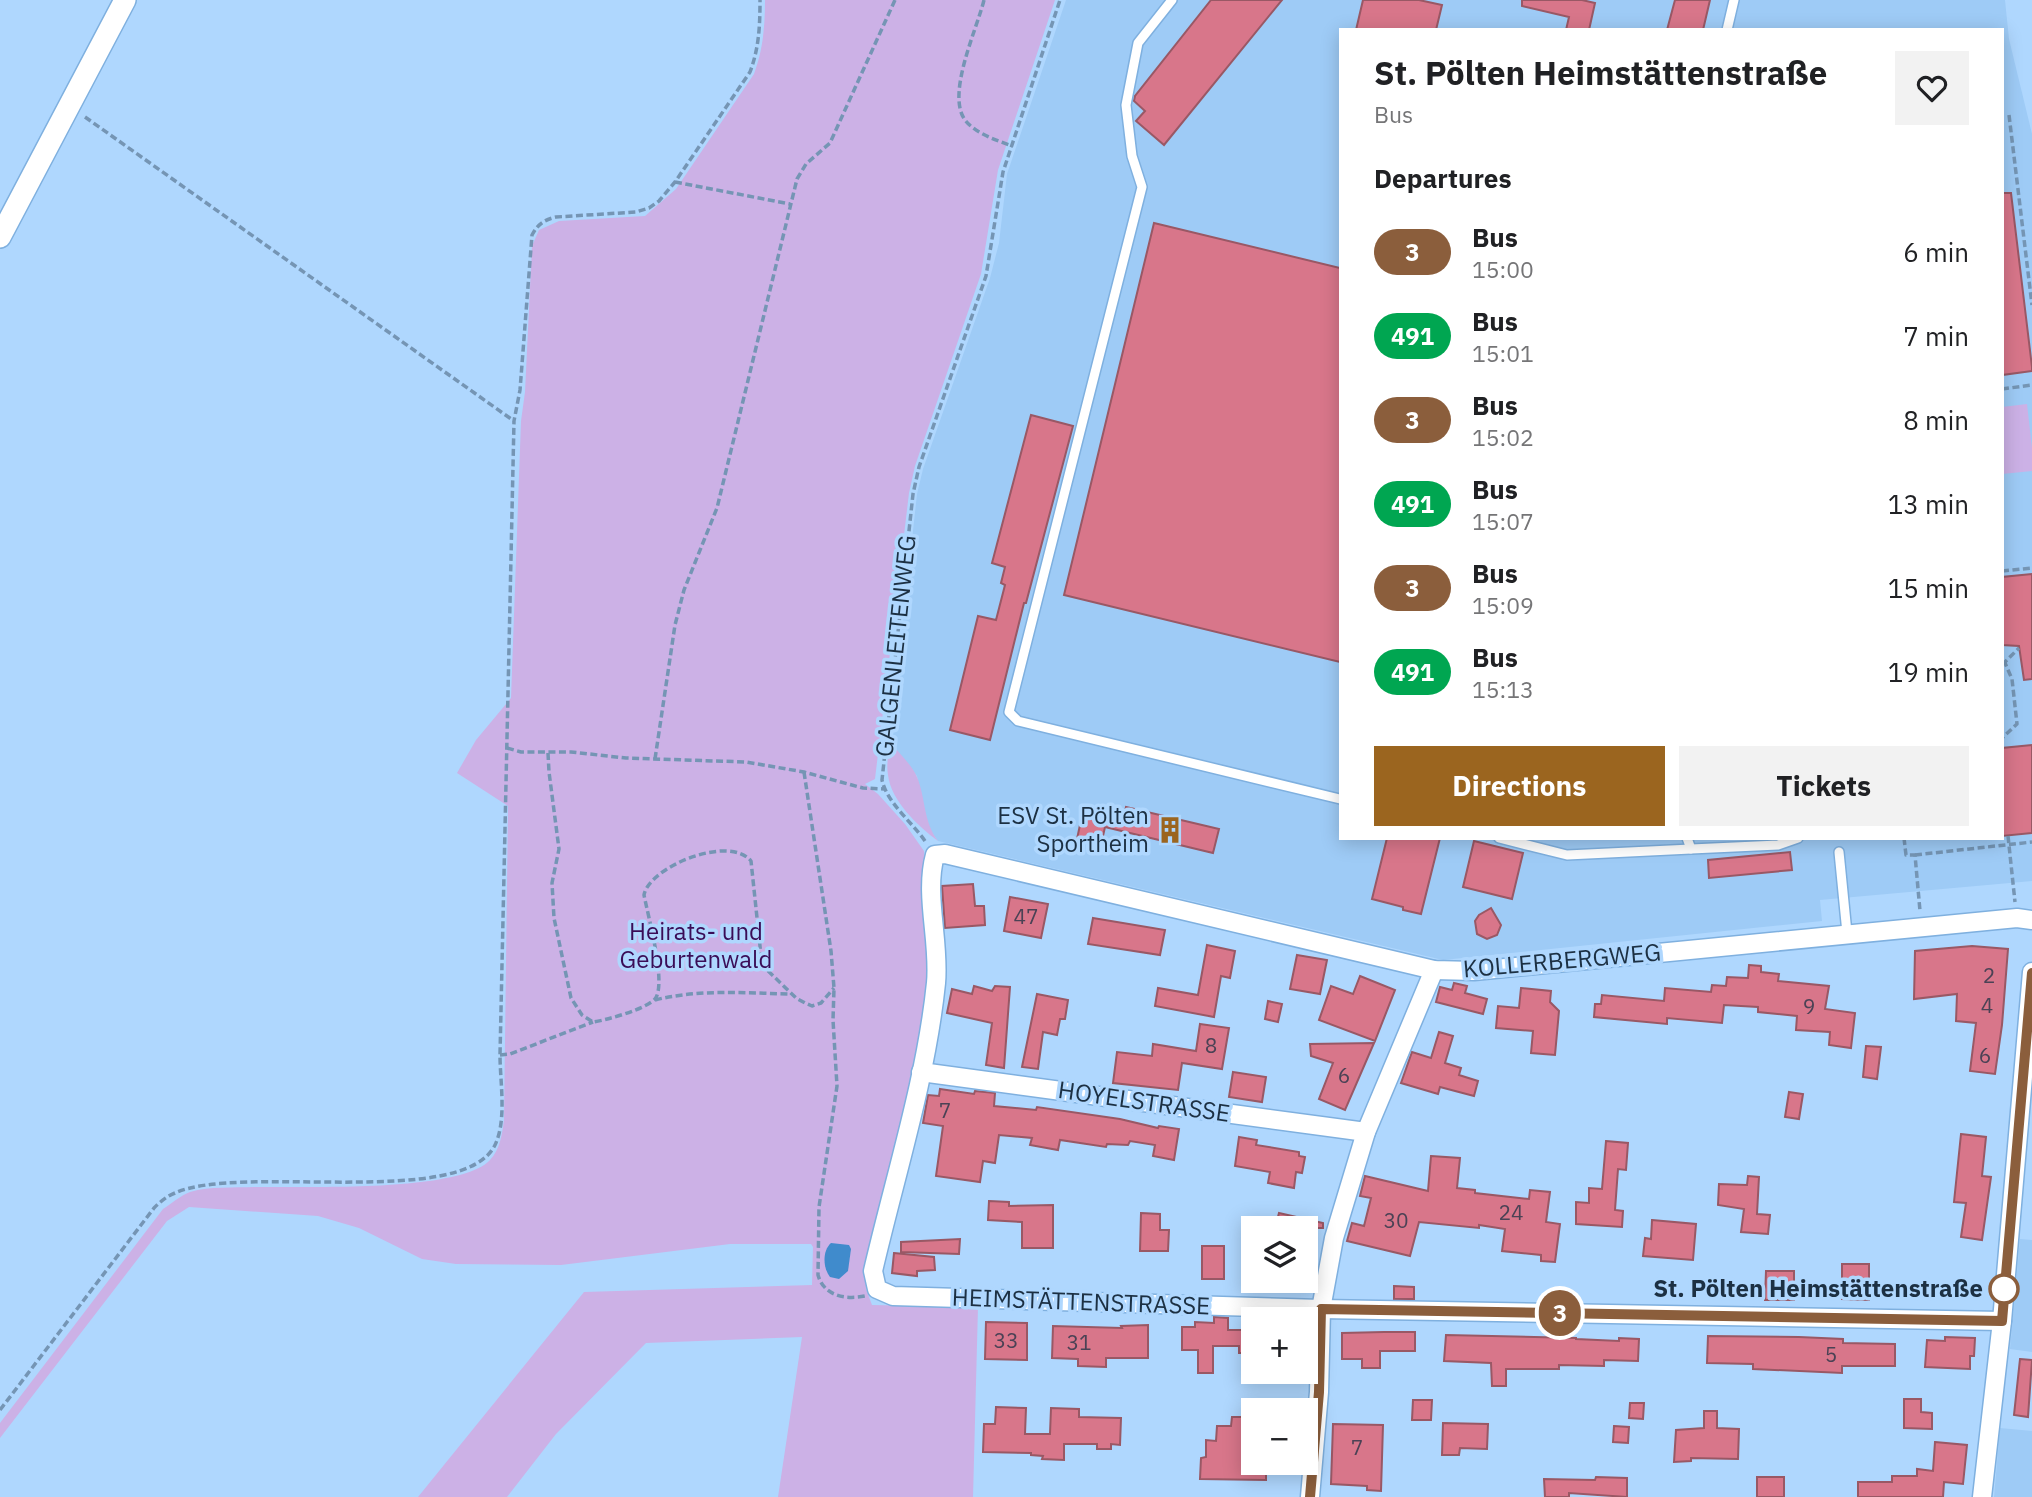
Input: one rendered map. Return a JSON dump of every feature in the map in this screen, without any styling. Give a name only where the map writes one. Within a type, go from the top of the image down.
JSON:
[{"type":"street","points":[[0,237],[125,0]]},
{"type":"street","name":"KOLLERBERGWEG","points":[[935,855],[945,854],[1434,970],[1474,971],[1847,933],[2024,919]]},
{"type":"street","points":[[877,1289],[873,1271],[921,1072],[936,984],[932,888],[935,855]]},
{"type":"street","points":[[1310,1497],[1319,1392],[1321,1309],[1334,1238],[1366,1132],[1434,970]]},
{"type":"street","points":[[1982,1497],[2002,1321],[2032,972]]},
{"type":"street","name":"HOYELSTRASSE","points":[[921,1072],[1366,1132]]},
{"type":"street","name":"HEIMSTÄTTENSTRASSE","points":[[877,1289],[893,1296],[1321,1309],[2002,1321]]},
{"type":"lane","points":[[1172,0],[1138,43],[1126,105],[1132,156],[1142,187],[1009,712],[1018,721],[1339,799]]},
{"type":"lane","points":[[1727,28],[1734,0]]},
{"type":"lane","points":[[1507,840],[1567,855],[1778,845],[1792,840]]},
{"type":"lane","points":[[1688,840],[1691,849]]},
{"type":"lane","points":[[1839,852],[1847,933]]},
{"type":"path","points":[[0,1410],[154,1208],[174,1193],[206,1185],[438,1177],[466,1169],[486,1158],[498,1136],[514,421],[520,390],[532,235],[537,226],[545,220],[556,217],[636,212],[659,201],[675,182],[750,72],[757,53],[760,0]]},
{"type":"path","points":[[655,759],[675,625],[684,590],[716,508],[797,179],[806,164],[830,143],[895,0]]},
{"type":"path","points":[[984,0],[965,63],[959,104],[966,122],[988,137],[1012,146]]},
{"type":"path","name":"GALGENLEITENWEG","points":[[935,855],[884,789],[882,780],[913,494],[919,467],[986,276],[1003,172],[1060,0]]},
{"type":"path","points":[[69,106],[514,421]]},
{"type":"path","points":[[2009,115],[2032,305]]},
{"type":"path","points":[[675,182],[790,204]]},
{"type":"path","points":[[2004,389],[2032,385]]},
{"type":"path","points":[[2004,571],[2032,568]]},
{"type":"path","points":[[2004,662],[2019,648]]},
{"type":"path","points":[[2004,665],[2012,679],[2017,724],[2004,736]]},
{"type":"path","points":[[507,748],[521,752],[592,753],[655,759],[746,762],[804,772],[863,788],[884,789]]},
{"type":"path","points":[[548,753],[559,849],[552,883],[555,926],[571,998],[582,1015],[593,1022]]},
{"type":"path","points":[[804,772],[831,951],[837,1086],[819,1207],[818,1275],[821,1284],[829,1293],[841,1297],[862,1298],[877,1289]]},
{"type":"path","points":[[2008,836],[2024,919]]},
{"type":"path","points":[[1904,840],[1906,855],[2032,842]]},
{"type":"path","points":[[653,1001],[659,992],[659,978],[644,895],[646,888],[682,862],[701,854],[725,850],[746,855],[751,861],[762,965],[792,994],[812,1006],[824,1000],[834,988]]},
{"type":"path","points":[[1915,855],[1922,926]]},
{"type":"path","points":[[500,1055],[510,1054],[671,996],[716,992],[792,994]]},
{"type":"shaded area","points":[[1066,0],[2005,0],[2009,39],[2032,134],[2032,881],[1820,900],[1822,921],[1443,960],[938,841],[925,818],[917,776],[890,742],[917,494],[923,469],[990,278],[999,243],[1007,174]]},
{"type":"shaded area","points":[[2020,1239],[2032,1240],[2032,1352],[2010,1349]]},
{"type":"shaded area","points":[[831,1243],[849,1245],[851,1249],[848,1271],[839,1279],[830,1277],[825,1264],[826,1250]]},
{"type":"shaded area","points":[[2000,1428],[2032,1431],[2032,1497],[1994,1497]]},
{"type":"green space","name":"Heirats- und Geburtenwald","points":[[765,0],[1055,0],[998,170],[981,274],[915,466],[909,493],[875,779],[865,784],[878,794],[905,824],[924,851],[931,972],[915,1073],[865,1273],[866,1289],[872,1305],[978,1307],[973,1497],[778,1497],[802,1337],[646,1343],[556,1434],[507,1497],[418,1497],[584,1292],[812,1285],[811,1244],[730,1244],[561,1265],[456,1264],[422,1259],[359,1228],[318,1216],[189,1207],[167,1221],[0,1438],[0,1423],[163,1209],[183,1195],[214,1188],[342,1187],[414,1183],[473,1171],[490,1160],[496,1151],[504,1120],[508,806],[457,773],[476,740],[511,698],[521,421],[525,392],[532,246],[539,230],[559,221],[645,216],[676,189],[754,74],[763,38]]},
{"type":"green space","points":[[2027,404],[2032,471],[2004,474],[2004,407]]},
{"type":"green space","points":[[890,742],[917,777],[927,818],[938,841],[914,820],[894,794],[887,771]]},
{"type":"building","points":[[1211,0],[1282,0],[1164,145],[1136,121],[1145,111],[1134,101],[1135,96]]},
{"type":"building","points":[[1363,0],[1419,0],[1442,5],[1436,28],[1356,28]]},
{"type":"building","points":[[1522,0],[1582,0],[1595,3],[1589,28],[1566,28],[1569,17],[1522,6]]},
{"type":"building","points":[[1675,0],[1710,0],[1703,28],[1668,28]]},
{"type":"building","points":[[2004,193],[2011,193],[2032,371],[2004,375]]},
{"type":"building","points":[[1154,223],[1339,268],[1339,662],[1064,595]]},
{"type":"building","points":[[1031,415],[1073,426],[1024,603],[990,740],[950,730],[978,616],[996,620],[1005,585],[1001,583],[1005,567],[992,563]]},
{"type":"building","points":[[2032,574],[2032,679],[2024,680],[2019,646],[2004,645],[2004,577]]},
{"type":"building","points":[[2032,745],[2032,833],[2004,836],[2004,748]]},
{"type":"building","name":"ESV St. Pölten Sportheim","points":[[1084,806],[1124,816],[1126,807],[1219,829],[1213,853],[1105,827],[1101,845],[1077,839]]},
{"type":"building","points":[[1387,840],[1440,840],[1421,914],[1372,899]]},
{"type":"building","points":[[1474,841],[1523,853],[1512,899],[1463,887]]},
{"type":"building","points":[[1790,852],[1792,870],[1709,878],[1708,860]]},
{"type":"building","points":[[973,884],[975,906],[984,906],[985,925],[945,928],[942,886]]},
{"type":"building","points":[[1010,897],[1048,904],[1041,938],[1004,931]]},
{"type":"building","points":[[1491,908],[1501,925],[1497,935],[1487,939],[1477,934],[1475,921],[1479,915]]},
{"type":"building","points":[[1093,918],[1165,930],[1160,955],[1088,944]]},
{"type":"building","points":[[1207,945],[1235,951],[1230,978],[1221,976],[1214,1017],[1155,1006],[1158,988],[1198,995]]},
{"type":"building","points":[[1972,946],[2008,949],[1995,1074],[1970,1071],[1976,1023],[1956,1021],[1957,994],[1914,999],[1915,951]]},
{"type":"building","points":[[1297,955],[1327,960],[1320,994],[1290,989]]},
{"type":"building","points":[[1749,965],[1761,966],[1761,972],[1779,974],[1778,981],[1829,986],[1825,1009],[1855,1013],[1851,1048],[1829,1045],[1830,1032],[1796,1030],[1797,1016],[1758,1012],[1758,1007],[1724,1005],[1722,1023],[1667,1018],[1667,1024],[1594,1017],[1595,1004],[1601,1004],[1602,995],[1664,1001],[1665,988],[1711,992],[1712,985],[1726,986],[1727,977],[1748,978]]},
{"type":"building","points":[[1360,976],[1395,990],[1375,1041],[1319,1020],[1331,986],[1353,994]]},
{"type":"building","points":[[1454,983],[1467,986],[1465,993],[1487,999],[1483,1014],[1436,1002],[1440,987],[1452,990]]},
{"type":"building","points":[[974,986],[992,991],[995,986],[1010,987],[1004,1068],[986,1065],[992,1023],[947,1013],[952,989],[972,994]]},
{"type":"building","points":[[1521,988],[1551,991],[1550,1002],[1559,1011],[1555,1055],[1531,1053],[1533,1031],[1496,1028],[1498,1006],[1519,1008]]},
{"type":"building","points":[[1037,994],[1068,1000],[1065,1019],[1060,1019],[1057,1035],[1043,1032],[1038,1069],[1022,1067]]},
{"type":"building","points":[[1268,1001],[1282,1004],[1278,1022],[1265,1019]]},
{"type":"building","points":[[1200,1024],[1229,1028],[1222,1069],[1182,1063],[1178,1090],[1113,1083],[1117,1052],[1152,1056],[1153,1044],[1196,1051]]},
{"type":"building","points":[[1439,1032],[1453,1036],[1445,1063],[1461,1068],[1459,1075],[1478,1081],[1474,1096],[1440,1087],[1438,1094],[1401,1083],[1412,1052],[1431,1058]]},
{"type":"building","points":[[1374,1043],[1345,1110],[1319,1099],[1333,1063],[1311,1056],[1310,1044]]},
{"type":"building","points":[[1866,1046],[1881,1047],[1877,1079],[1863,1077]]},
{"type":"building","points":[[1233,1072],[1266,1077],[1262,1102],[1229,1097]]},
{"type":"building","points":[[940,1089],[974,1094],[975,1091],[995,1093],[994,1106],[1036,1110],[1037,1107],[1120,1119],[1158,1128],[1179,1129],[1174,1160],[1153,1156],[1155,1145],[1130,1141],[1128,1145],[1107,1144],[1106,1147],[1060,1140],[1058,1150],[1030,1145],[1032,1138],[999,1135],[995,1163],[983,1161],[980,1182],[936,1176],[943,1126],[923,1123],[928,1095],[939,1096]]},
{"type":"building","points":[[1789,1092],[1803,1094],[1799,1119],[1785,1117]]},
{"type":"building","points":[[1961,1134],[1986,1137],[1982,1176],[1991,1177],[1982,1240],[1961,1237],[1966,1203],[1954,1202]]},
{"type":"building","points":[[1239,1137],[1257,1140],[1256,1145],[1299,1152],[1299,1156],[1305,1157],[1302,1173],[1296,1172],[1294,1188],[1268,1183],[1270,1172],[1235,1166]]},
{"type":"building","points":[[1606,1141],[1628,1143],[1626,1170],[1618,1169],[1615,1210],[1623,1211],[1622,1227],[1576,1224],[1576,1202],[1589,1203],[1589,1188],[1602,1189]]},
{"type":"building","points":[[1431,1156],[1460,1158],[1457,1188],[1475,1190],[1475,1193],[1529,1199],[1530,1190],[1550,1192],[1546,1222],[1560,1224],[1555,1262],[1541,1261],[1541,1255],[1502,1251],[1505,1229],[1479,1225],[1479,1228],[1419,1222],[1410,1256],[1347,1241],[1352,1223],[1364,1226],[1371,1198],[1360,1196],[1365,1176],[1428,1191]]},
{"type":"building","points":[[1748,1176],[1759,1177],[1757,1214],[1770,1215],[1768,1234],[1741,1232],[1744,1209],[1718,1205],[1719,1184],[1747,1185]]},
{"type":"building","points":[[989,1201],[1009,1202],[1009,1206],[1053,1205],[1053,1248],[1022,1248],[1022,1222],[988,1220]]},
{"type":"building","points":[[1141,1213],[1160,1214],[1160,1230],[1169,1230],[1168,1251],[1140,1251]]},
{"type":"building","points":[[1652,1220],[1696,1224],[1693,1260],[1643,1256],[1645,1238],[1651,1239]]},
{"type":"building","points":[[960,1239],[959,1254],[901,1252],[901,1242]]},
{"type":"building","points":[[1202,1246],[1224,1246],[1224,1279],[1202,1279]]},
{"type":"building","points":[[894,1253],[934,1257],[935,1270],[917,1271],[917,1276],[892,1273]]},
{"type":"building","points":[[1842,1264],[1869,1264],[1869,1300],[1842,1299]]},
{"type":"building","points":[[1766,1271],[1794,1271],[1794,1300],[1765,1300]]},
{"type":"building","points":[[1394,1286],[1414,1287],[1414,1299],[1394,1299]]},
{"type":"building","points":[[1214,1317],[1228,1318],[1228,1330],[1241,1330],[1241,1353],[1239,1346],[1213,1346],[1213,1373],[1198,1373],[1198,1350],[1182,1350],[1182,1327],[1195,1327],[1195,1322],[1214,1323]]},
{"type":"building","points":[[986,1322],[1027,1323],[1027,1360],[985,1359]]},
{"type":"building","points":[[1148,1325],[1148,1358],[1106,1358],[1106,1367],[1078,1366],[1078,1359],[1052,1358],[1053,1326],[1122,1328],[1121,1326]]},
{"type":"building","points":[[1415,1332],[1415,1351],[1380,1351],[1380,1368],[1362,1368],[1362,1359],[1342,1359],[1342,1333]]},
{"type":"building","points":[[1446,1335],[1619,1341],[1619,1338],[1639,1339],[1638,1361],[1604,1360],[1604,1366],[1559,1365],[1559,1369],[1506,1369],[1506,1386],[1492,1386],[1491,1363],[1444,1361]]},
{"type":"building","points":[[1708,1336],[1799,1337],[1843,1339],[1843,1343],[1895,1344],[1895,1366],[1842,1366],[1842,1373],[1753,1369],[1753,1364],[1707,1363]]},
{"type":"building","points":[[1945,1337],[1975,1338],[1970,1369],[1925,1367],[1927,1340],[1945,1341]]},
{"type":"building","points":[[2020,1359],[2032,1360],[2028,1417],[2014,1415]]},
{"type":"building","points":[[1904,1399],[1921,1399],[1921,1412],[1932,1413],[1932,1429],[1904,1428]]},
{"type":"building","points":[[1413,1400],[1432,1400],[1431,1420],[1412,1420]]},
{"type":"building","points":[[1630,1403],[1644,1403],[1643,1419],[1629,1418]]},
{"type":"building","points":[[996,1407],[1026,1408],[1025,1434],[1050,1434],[1051,1408],[1079,1409],[1079,1417],[1121,1418],[1120,1445],[1111,1444],[1111,1449],[1097,1449],[1097,1444],[1064,1444],[1064,1460],[1042,1459],[1043,1456],[1031,1453],[983,1452],[984,1424],[995,1424]]},
{"type":"building","points":[[1704,1411],[1717,1411],[1717,1428],[1739,1429],[1738,1459],[1691,1458],[1691,1461],[1674,1462],[1676,1430],[1704,1428]]},
{"type":"building","points":[[1232,1417],[1241,1417],[1241,1475],[1266,1475],[1266,1480],[1200,1479],[1201,1458],[1206,1457],[1206,1440],[1216,1441],[1217,1426],[1231,1426]]},
{"type":"building","points":[[1443,1423],[1488,1424],[1487,1449],[1460,1448],[1459,1455],[1442,1455]]},
{"type":"building","points":[[1333,1424],[1383,1425],[1381,1491],[1367,1490],[1367,1486],[1331,1484]]},
{"type":"building","points":[[1614,1426],[1629,1427],[1628,1443],[1613,1442]]},
{"type":"building","points":[[1935,1442],[1967,1445],[1963,1484],[1944,1482],[1943,1497],[1858,1497],[1858,1482],[1892,1482],[1892,1476],[1917,1476],[1917,1469],[1933,1471]]},
{"type":"building","points":[[1596,1477],[1627,1478],[1627,1497],[1569,1493],[1569,1497],[1545,1497],[1544,1479],[1595,1480]]},
{"type":"building","points":[[1757,1477],[1784,1477],[1784,1497],[1757,1497]]},
{"type":"bus line","name":"3","points":[[1310,1497],[1319,1392],[1321,1309],[2002,1321],[2032,973]]},
{"type":"place","name":"ESV St. Pölten Sportheim","points":[[1170,830]]},
{"type":"place","name":"St. Pölten Heimstättenstraße","points":[[2004,1289]]}]
